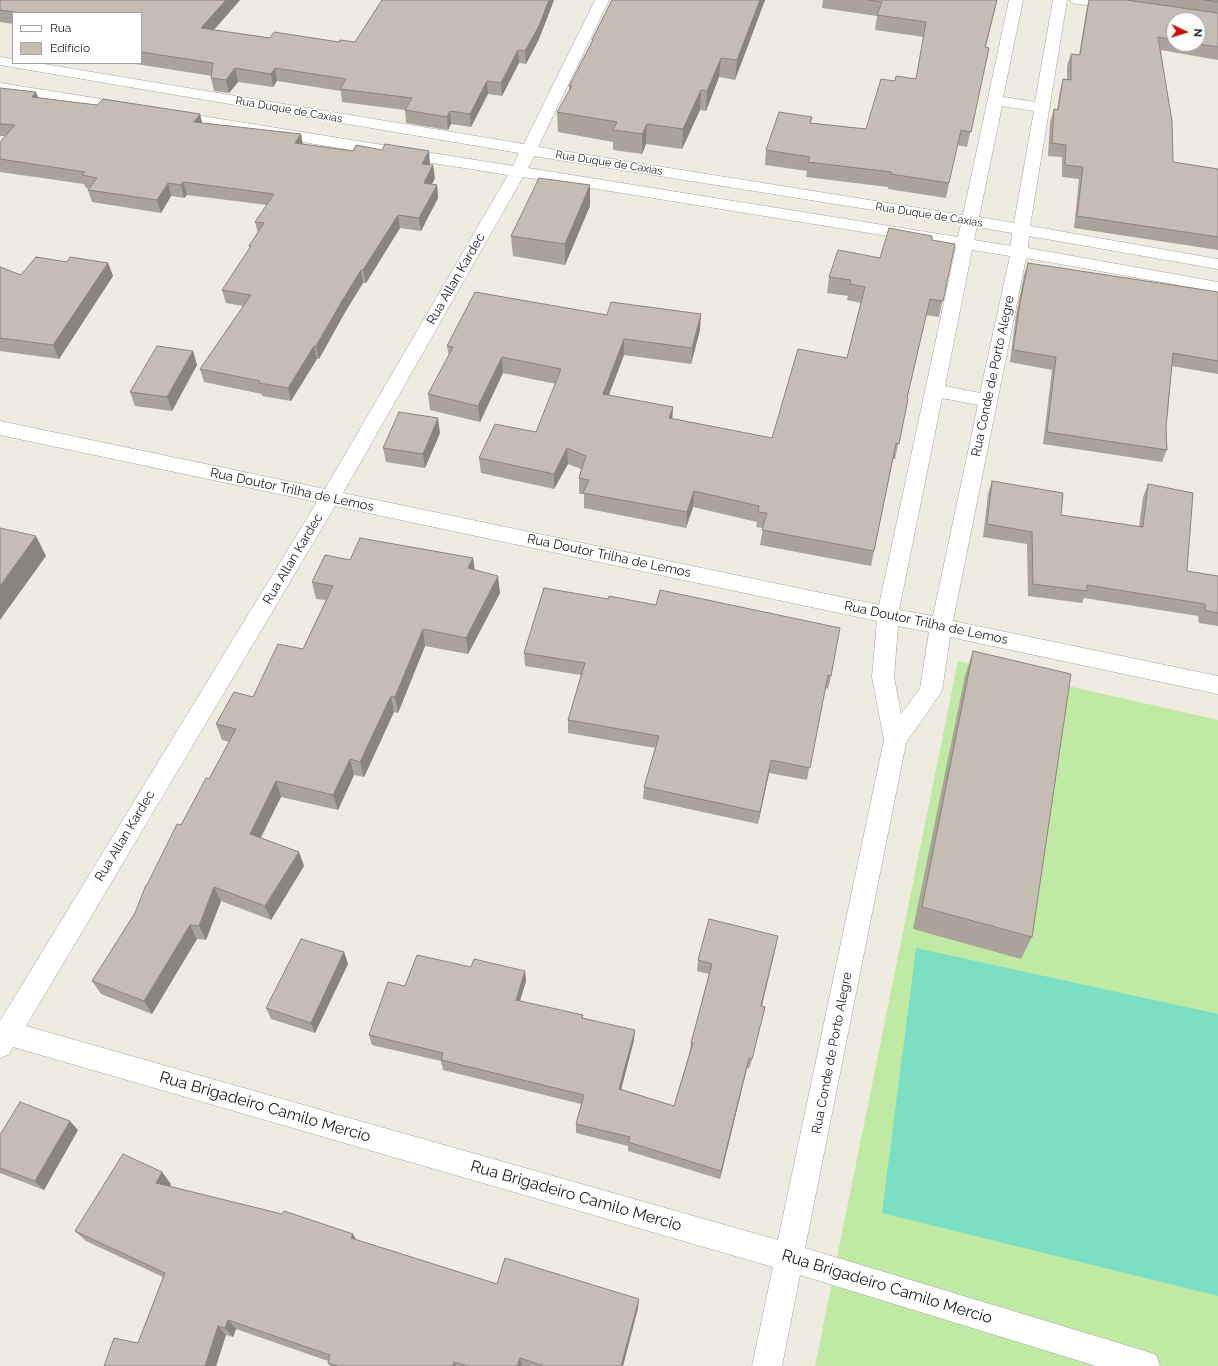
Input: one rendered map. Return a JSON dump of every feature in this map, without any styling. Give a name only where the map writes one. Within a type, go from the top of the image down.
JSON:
[{"type":"street","name":"Rua Allan Kardec","points":[[3,1039],[330,498],[518,172],[602,0]]},
{"type":"street","name":"Rua Conde de Porto Alegre","points":[[767,1366],[895,740],[883,677],[888,614],[1016,0]]},
{"type":"street","name":"Rua Conde de Porto Alegre","points":[[895,740],[931,691],[941,627],[1019,252],[1021,230],[1060,0]]},
{"type":"street","points":[[1077,0],[1132,8]]},
{"type":"street","name":"Rua Duque de Caxias","points":[[0,61],[12,63]]},
{"type":"street","name":"Rua Duque de Caxias","points":[[18,64],[1218,264]]},
{"type":"street","name":"Rua Duque de Caxias","points":[[0,88],[1019,252],[1218,287]]},
{"type":"street","points":[[188,118],[202,95]]},
{"type":"street","points":[[996,100],[1042,108]]},
{"type":"street","points":[[707,202],[719,181]]},
{"type":"street","points":[[935,390],[988,401]]},
{"type":"street","name":"Rua Doutor Trilha de Lemos","points":[[0,428],[888,614],[941,627],[1218,685]]},
{"type":"street","name":"Rua Brigadeiro Camilo Mercio","points":[[3,1039],[790,1258],[1145,1366]]},
{"type":"green space","points":[[958,661],[1218,720],[1218,1366],[815,1366]]},
{"type":"green space","points":[[916,948],[1218,1014],[1218,1296],[882,1213]]},
{"type":"building","points":[[0,0],[226,0],[201,28],[270,38],[274,32],[339,42],[340,40],[355,42],[382,0],[549,0],[539,26],[525,51],[518,50],[501,83],[487,81],[470,114],[450,111],[447,117],[405,110],[412,98],[340,89],[346,79],[275,68],[271,74],[235,68],[226,80],[211,78],[213,63],[142,52],[142,12],[15,12],[0,10]]},
{"type":"building","points":[[612,0],[760,0],[737,60],[721,58],[707,91],[701,90],[683,129],[647,124],[642,134],[613,130],[617,122],[557,112],[572,86],[569,86]]},
{"type":"building","points":[[868,0],[997,0],[985,47],[989,48],[971,132],[961,130],[949,183],[891,174],[891,172],[808,162],[810,157],[766,150],[779,112],[812,117],[810,123],[866,129],[881,79],[895,81],[896,76],[916,79],[926,22],[877,15],[882,2]]},
{"type":"building","points":[[1089,0],[1126,0],[1218,13],[1218,47],[1206,45],[1206,12],[1166,12],[1166,38],[1158,37],[1172,121],[1173,162],[1218,169],[1218,237],[1077,216],[1083,167],[1065,165],[1066,145],[1052,143],[1054,109],[1058,110],[1063,79],[1071,80],[1071,54],[1080,55]]},
{"type":"building","points":[[1205,0],[1218,0],[1218,2]]},
{"type":"building","points":[[0,88],[36,92],[32,97],[97,105],[103,99],[200,114],[194,122],[301,134],[295,143],[353,151],[356,145],[382,150],[385,144],[429,151],[422,164],[433,165],[424,183],[437,185],[419,218],[398,215],[363,270],[361,270],[316,346],[314,346],[288,388],[259,383],[260,381],[200,369],[251,295],[222,290],[251,246],[249,246],[264,223],[255,222],[274,194],[183,182],[181,185],[168,183],[157,200],[88,190],[97,178],[82,175],[85,172],[0,159],[0,142],[15,125],[0,124]]},
{"type":"building","points":[[539,178],[590,185],[565,244],[511,236]]},
{"type":"building","points":[[889,228],[932,236],[932,240],[955,244],[943,301],[930,299],[907,398],[899,444],[896,443],[874,551],[762,530],[767,513],[758,512],[759,506],[694,491],[687,512],[583,493],[589,480],[579,478],[586,456],[567,448],[554,474],[479,458],[495,424],[536,432],[561,369],[502,357],[478,406],[428,394],[453,347],[447,346],[475,292],[607,315],[611,302],[701,314],[692,348],[624,339],[603,394],[673,407],[669,418],[772,438],[798,349],[847,358],[865,287],[850,284],[851,280],[829,277],[838,250],[880,258]]},
{"type":"building","points":[[36,257],[67,262],[70,257],[108,263],[53,345],[0,338],[0,267],[21,275]]},
{"type":"building","points":[[1028,263],[1218,292],[1218,361],[1173,353],[1166,428],[1167,450],[1047,432],[1056,357],[1013,350]]},
{"type":"building","points":[[157,346],[193,351],[167,397],[130,392]]},
{"type":"building","points":[[399,412],[438,418],[423,454],[383,448]]},
{"type":"building","points":[[992,481],[1063,493],[1061,515],[1143,527],[1148,484],[1193,493],[1187,571],[1218,576],[1218,613],[1205,610],[1205,604],[1087,585],[1087,591],[1033,584],[1032,532],[987,524]]},
{"type":"building","points":[[0,528],[36,536],[0,586]]},
{"type":"building","points":[[360,538],[473,558],[468,568],[498,576],[466,638],[423,629],[395,697],[391,696],[360,762],[350,759],[333,795],[276,781],[250,834],[299,852],[265,906],[214,887],[199,926],[190,925],[144,1001],[92,981],[135,913],[146,885],[177,824],[181,825],[206,778],[209,779],[236,729],[216,724],[234,692],[253,697],[278,644],[303,649],[333,586],[312,582],[325,555],[350,560]]},
{"type":"building","points":[[544,588],[608,599],[609,596],[656,605],[660,590],[840,628],[831,676],[828,675],[810,768],[771,760],[760,812],[644,787],[659,736],[568,720],[585,663],[524,653]]},
{"type":"building","points":[[973,651],[1071,674],[1032,937],[922,907]]},
{"type":"building","points":[[709,919],[778,936],[761,1006],[765,1007],[752,1059],[749,1058],[721,1171],[628,1142],[630,1137],[576,1124],[584,1095],[441,1060],[443,1053],[369,1035],[388,982],[405,986],[417,955],[471,967],[474,959],[525,971],[516,1000],[583,1015],[582,1018],[635,1030],[619,1089],[674,1106],[693,1043],[691,1043],[712,964],[698,960]]},
{"type":"building","points":[[301,939],[344,952],[311,1023],[266,1008]]},
{"type":"building","points":[[20,1102],[70,1121],[35,1181],[0,1168],[0,1135]]},
{"type":"building","points":[[123,1154],[162,1172],[156,1183],[282,1214],[284,1211],[353,1234],[351,1238],[497,1284],[505,1258],[639,1299],[621,1366],[544,1366],[520,1358],[517,1366],[468,1366],[454,1362],[453,1366],[338,1366],[328,1363],[330,1355],[228,1320],[225,1328],[218,1326],[205,1366],[104,1366],[114,1338],[138,1343],[165,1273],[75,1231]]}]
